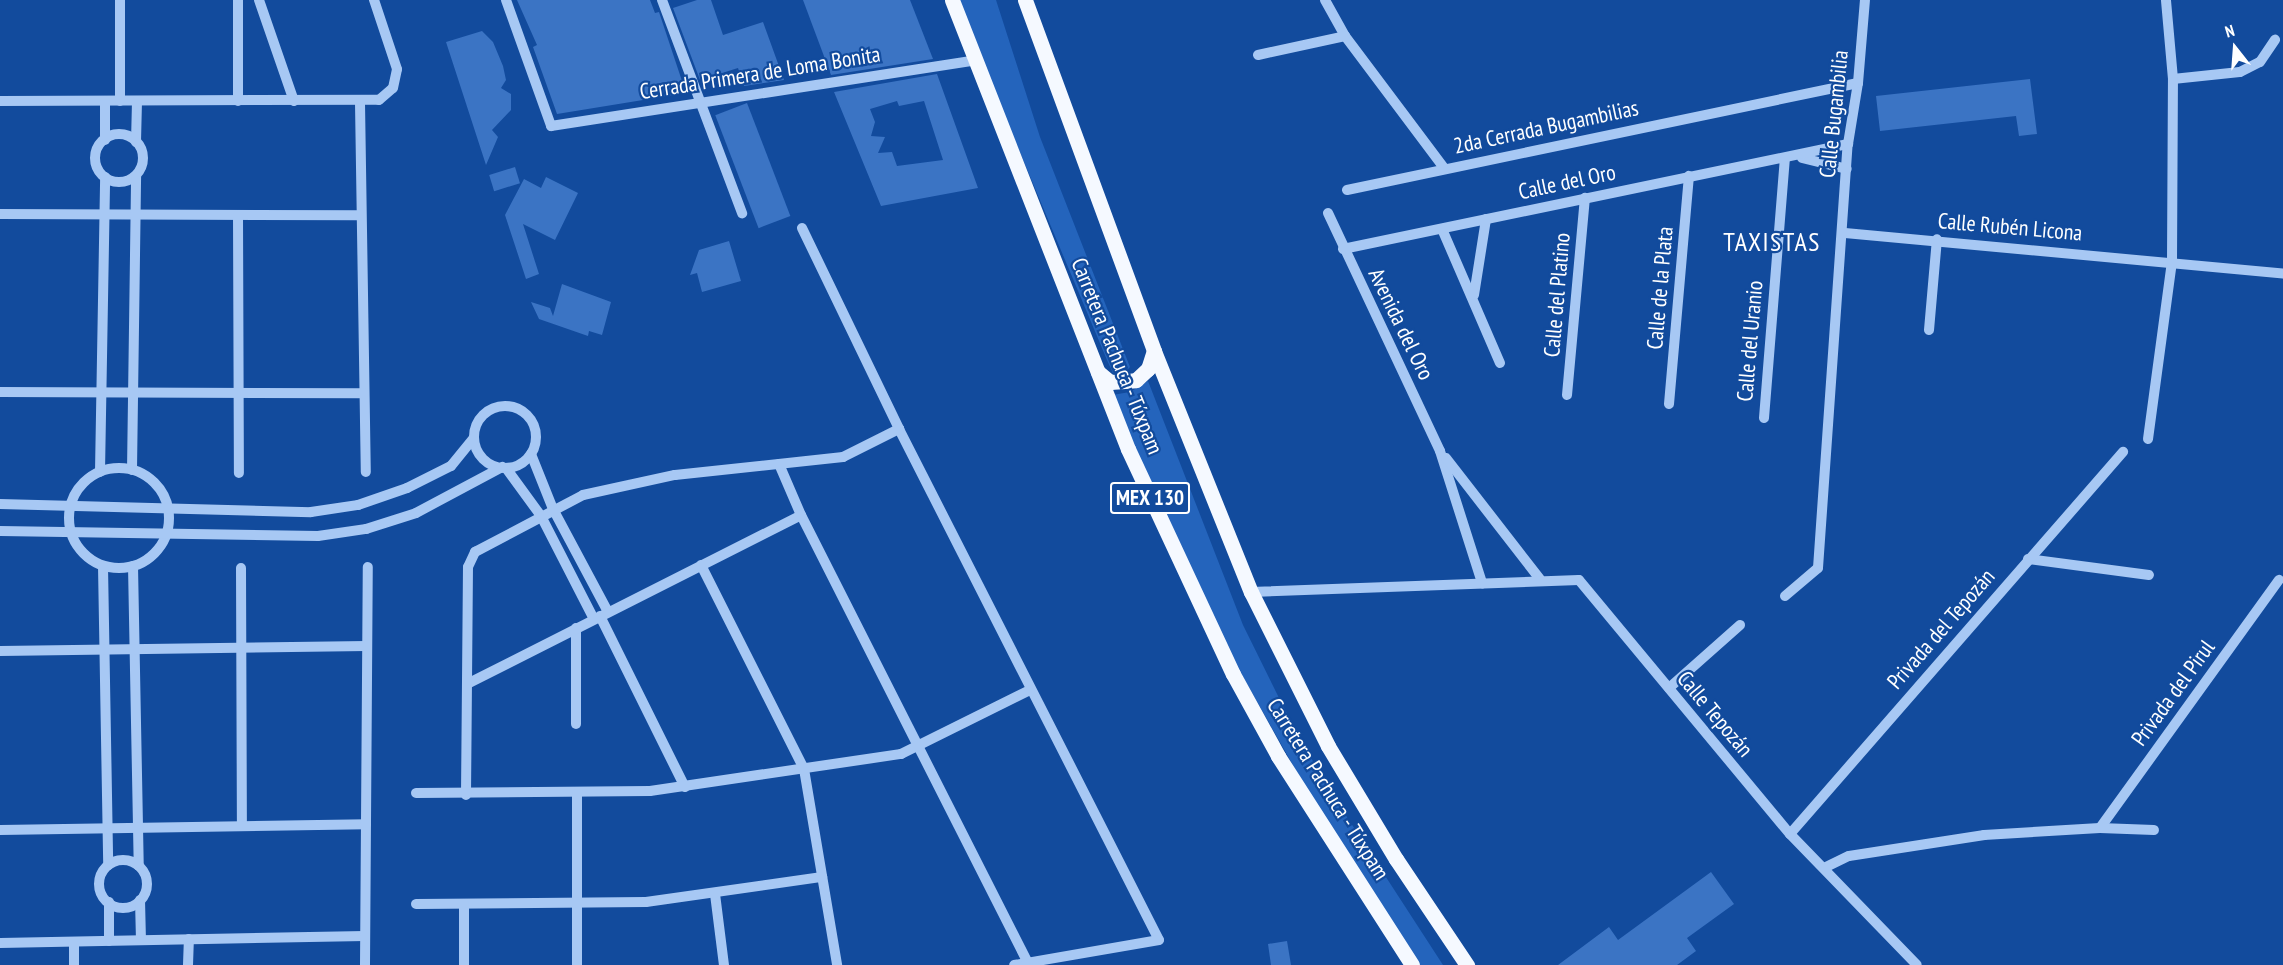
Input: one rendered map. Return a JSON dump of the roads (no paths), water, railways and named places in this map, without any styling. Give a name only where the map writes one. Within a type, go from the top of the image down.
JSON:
[{"type":"main road","name":"Carretera Pachuca - Túxpam","points":[[952,0],[1098,372],[1154,507],[1233,674],[1278,756],[1412,965]]},
{"type":"main road","name":"Carretera Pachuca - Túxpam","points":[[1025,0],[1154,351],[1251,592],[1328,746],[1396,859],[1467,965]]},
{"type":"main road","points":[[1098,372],[1110,381],[1136,380],[1148,369],[1154,351]]},
{"type":"street","points":[[120,0],[120,101]]},
{"type":"street","points":[[238,0],[238,101]]},
{"type":"street","points":[[259,0],[294,101]]},
{"type":"street","points":[[0,101],[360,103],[379,100],[393,88],[397,69],[374,0]]},
{"type":"street","name":"Cerrada Primera de Loma Bonita","points":[[506,0],[551,126],[976,60]]},
{"type":"street","points":[[662,0],[741,213]]},
{"type":"street","name":"2da Cerrada Bugambilias","points":[[1325,0],[1345,36],[1444,168],[1858,83]]},
{"type":"street","name":"Calle Bugambilia","points":[[1785,596],[1818,568],[1845,233],[1848,144],[1858,83],[1864,0]]},
{"type":"street","points":[[2148,439],[2172,262],[2173,79],[2166,0]]},
{"type":"street","points":[[1258,55],[1345,36]]},
{"type":"street","points":[[2173,79],[2240,72],[2260,62],[2275,40]]},
{"type":"street","points":[[100,472],[105,177],[95,158],[105,140],[105,101]]},
{"type":"street","points":[[132,470],[136,176],[143,159],[136,142],[136,101]]},
{"type":"street","points":[[360,103],[366,472]]},
{"type":"street","points":[[105,140],[124,135],[136,142]]},
{"type":"street","name":"Calle del Oro","points":[[1344,249],[1689,176],[1798,157],[1848,144]]},
{"type":"street","name":"Calle del Oro","points":[[1798,157],[1847,169]]},
{"type":"street","name":"Calle del Uranio","points":[[1764,418],[1785,159]]},
{"type":"street","points":[[1347,189],[1444,168]]},
{"type":"street","points":[[105,177],[119,182],[136,176]]},
{"type":"street","name":"Calle de la Plata","points":[[1669,404],[1689,176]]},
{"type":"street","name":"Calle del Platino","points":[[1567,395],[1586,198]]},
{"type":"street","name":"Avenida del Oro","points":[[1328,213],[1440,451],[1482,583]]},
{"type":"street","points":[[0,214],[362,215]]},
{"type":"street","points":[[238,215],[239,473]]},
{"type":"street","points":[[1474,295],[1486,219]]},
{"type":"street","points":[[802,228],[1029,690],[1159,940],[1014,965]]},
{"type":"street","points":[[1442,229],[1474,295],[1500,363]]},
{"type":"street","name":"Calle Rubén Licona","points":[[1845,233],[1937,239],[2283,273]]},
{"type":"street","points":[[1929,330],[1937,239]]},
{"type":"street","points":[[0,392],[364,393]]},
{"type":"street","points":[[0,504],[311,512],[358,505],[407,488],[451,466],[474,438],[480,419],[488,412],[508,406],[527,416],[533,424],[536,435],[531,454],[553,509],[601,615],[685,787]]},
{"type":"street","points":[[466,795],[466,684],[470,559],[553,509],[584,495],[631,483],[843,457],[899,429]]},
{"type":"street","points":[[474,438],[481,456],[504,468],[541,516],[601,615]]},
{"type":"street","name":"Avenida del Oro","points":[[1440,451],[1540,579]]},
{"type":"street","name":"Privada del Tepozán","points":[[1790,834],[2123,452]]},
{"type":"street","points":[[0,531],[318,536],[366,529],[416,513],[504,468],[516,466],[531,454]]},
{"type":"street","points":[[778,464],[801,515],[1028,963]]},
{"type":"street","points":[[132,470],[153,481],[168,509],[166,534],[151,557],[133,566],[103,566],[86,556],[71,532],[71,507],[82,485],[100,472],[132,470]]},
{"type":"street","points":[[466,684],[801,515]]},
{"type":"street","points":[[2028,559],[2149,575]]},
{"type":"street","points":[[701,565],[804,769],[837,965]]},
{"type":"street","points":[[103,566],[108,866],[99,884],[109,902],[110,941]]},
{"type":"street","points":[[133,566],[139,866],[147,883],[140,900],[141,940]]},
{"type":"street","points":[[365,965],[368,567]]},
{"type":"street","points":[[241,568],[242,826]]},
{"type":"street","points":[[1251,592],[1540,579]]},
{"type":"street","name":"Calle Tepozán","points":[[1540,579],[1580,580],[1790,834],[1826,867],[1917,965]]},
{"type":"street","name":"Privada del Pirul","points":[[2100,828],[2279,580]]},
{"type":"street","points":[[1669,688],[1740,625]]},
{"type":"street","points":[[576,628],[576,724]]},
{"type":"street","points":[[0,651],[367,646]]},
{"type":"street","points":[[416,793],[577,794],[685,787],[901,754],[1029,690]]},
{"type":"street","points":[[577,794],[577,965]]},
{"type":"street","points":[[0,830],[366,824]]},
{"type":"street","points":[[1826,867],[1849,856],[1984,835],[2100,828],[2154,830]]},
{"type":"street","points":[[108,866],[123,860],[139,866]]},
{"type":"street","points":[[416,904],[646,902],[822,878]]},
{"type":"street","points":[[715,894],[724,965]]},
{"type":"street","points":[[109,902],[128,907],[140,900]]},
{"type":"street","points":[[464,904],[464,965]]},
{"type":"street","points":[[0,943],[365,936]]},
{"type":"street","points":[[188,965],[189,939]]},
{"type":"street","points":[[74,942],[74,965]]},
{"type":"district","name":"TAXISTAS","points":[[1772,242]]}]
